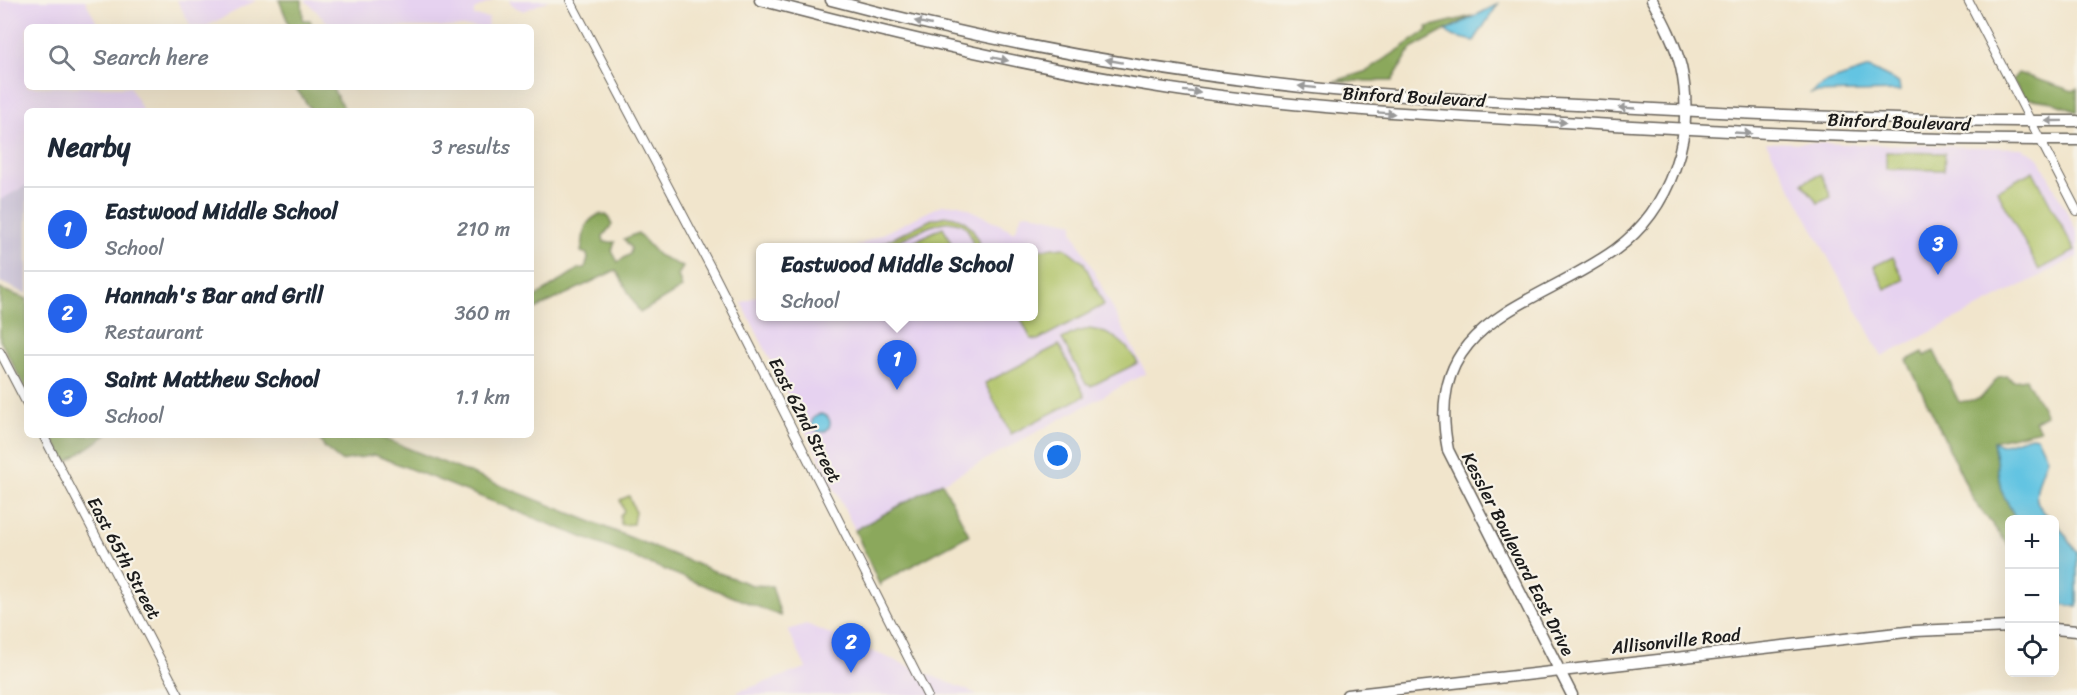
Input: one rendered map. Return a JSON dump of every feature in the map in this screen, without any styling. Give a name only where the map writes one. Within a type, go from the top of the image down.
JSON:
[{"type":"main road","name":"Binford Boulevard","points":[[760,0],[988,56],[1182,91],[1392,114],[1872,138],[2077,140]]},
{"type":"main road","name":"Binford Boulevard","points":[[831,0],[1026,45],[1226,78],[1401,96],[1857,119],[2077,121]]},
{"type":"main road","name":"Kessler Boulevard East Drive","points":[[1572,695],[1448,450],[1444,408],[1448,384],[1461,354],[1488,323],[1598,261],[1639,228],[1667,186],[1685,129],[1686,111],[1677,55],[1652,0]]},
{"type":"main road","name":"Allisonville Road","points":[[1347,695],[1915,631],[2005,627]]},
{"type":"main road","points":[[2059,629],[2077,631]]},
{"type":"street","name":"East 62nd Street","points":[[570,0],[711,268],[927,695]]},
{"type":"street","points":[[1968,0],[2077,211]]},
{"type":"street","points":[[0,352],[24,398]]},
{"type":"street","name":"East 65th Street","points":[[45,438],[179,695]]},
{"type":"shaded area","points":[[0,0],[85,0],[97,24],[24,24],[24,90],[132,90],[141,108],[24,108],[24,284],[0,274]]},
{"type":"shaded area","points":[[177,0],[257,0],[211,24],[189,24]]},
{"type":"shaded area","points":[[305,0],[494,0],[474,10],[474,16],[489,18],[488,24],[329,24]]},
{"type":"shaded area","points":[[509,0],[549,0],[524,11],[512,6]]},
{"type":"shaded area","points":[[1766,142],[2022,148],[2039,158],[2077,232],[2077,257],[1882,357]]},
{"type":"shaded area","points":[[24,187],[24,293],[0,282],[0,200]]},
{"type":"shaded area","points":[[959,204],[1015,232],[1022,214],[1028,213],[1074,223],[1073,231],[1146,373],[855,530],[742,303],[756,296],[756,321],[1038,321],[1038,243],[863,243],[942,205]]},
{"type":"shaded area","points":[[806,624],[979,695],[741,695],[737,692],[806,668],[788,630]]},
{"type":"green space","points":[[279,0],[302,0],[303,20],[310,20],[312,24],[289,24]]},
{"type":"green space","points":[[1472,16],[1411,49],[1392,81],[1335,81],[1367,71],[1428,30],[1427,27]]},
{"type":"green space","points":[[2018,73],[2073,91],[2077,88],[2077,112],[2053,102],[2025,98],[2012,80]]},
{"type":"green space","points":[[297,90],[334,90],[343,108],[325,108],[310,108]]},
{"type":"green space","points":[[1886,152],[1945,153],[1944,170],[1886,169]]},
{"type":"green space","points":[[2033,171],[2075,251],[2039,270],[1997,190]]},
{"type":"green space","points":[[1821,174],[1831,197],[1818,203],[1802,183]]},
{"type":"green space","points":[[600,214],[607,215],[612,225],[603,236],[604,242],[615,242],[612,251],[618,262],[630,254],[631,248],[624,239],[638,233],[658,255],[683,267],[678,275],[682,288],[640,313],[616,270],[534,310],[534,298],[578,269],[585,268],[587,254],[581,252],[585,229],[594,217]]},
{"type":"green space","points":[[947,216],[965,222],[973,230],[978,243],[972,243],[968,230],[959,223],[946,222],[892,243],[883,243],[932,219]]},
{"type":"green space","points":[[943,227],[951,243],[911,243]]},
{"type":"green space","points":[[1064,247],[1084,263],[1104,305],[1038,340],[1031,339],[1022,321],[1038,321],[1038,250]]},
{"type":"green space","points":[[1893,257],[1904,280],[1885,289],[1874,266]]},
{"type":"green space","points":[[0,289],[24,298],[24,385],[0,340]]},
{"type":"green space","points":[[1090,329],[1113,336],[1129,350],[1138,363],[1091,386],[1086,384],[1062,339],[1076,332]]},
{"type":"green space","points":[[1059,345],[1085,396],[1011,434],[985,383]]},
{"type":"green space","points":[[1934,351],[1959,402],[1980,399],[1999,377],[2006,376],[2014,381],[2026,379],[2046,415],[2035,421],[2040,430],[1993,441],[2001,490],[2014,515],[2005,515],[2005,541],[1974,501],[1907,360],[1923,352],[1925,356]]},
{"type":"green space","points":[[52,438],[103,438],[67,462]]},
{"type":"green space","points":[[319,438],[382,438],[719,573],[752,585],[772,586],[781,616],[375,455],[341,461],[325,448]]},
{"type":"green space","points":[[942,482],[969,535],[882,582],[880,586],[855,530]]},
{"type":"green space","points":[[629,496],[635,511],[633,524],[621,525],[620,515],[624,511],[620,500]]},
{"type":"water","points":[[1498,4],[1474,41],[1452,36],[1446,31]]},
{"type":"water","points":[[1869,68],[1899,83],[1900,91],[1811,93],[1827,82]]},
{"type":"water","points":[[821,414],[827,417],[830,423],[827,429],[821,432],[815,429],[812,423],[815,417]]},
{"type":"water","points":[[2031,436],[2037,437],[2047,458],[2036,491],[2037,499],[2039,506],[2047,515],[2014,515],[2001,490],[1993,441],[2001,445]]},
{"type":"water","points":[[2059,526],[2077,552],[2077,607],[2061,604],[2059,601]]},
{"type":"place","name":"Saint Matthew School","points":[[1938,275]]},
{"type":"place","name":"Eastwood Middle School","points":[[897,390]]},
{"type":"place","name":"Hannah's Bar and Grill","points":[[851,673]]}]
